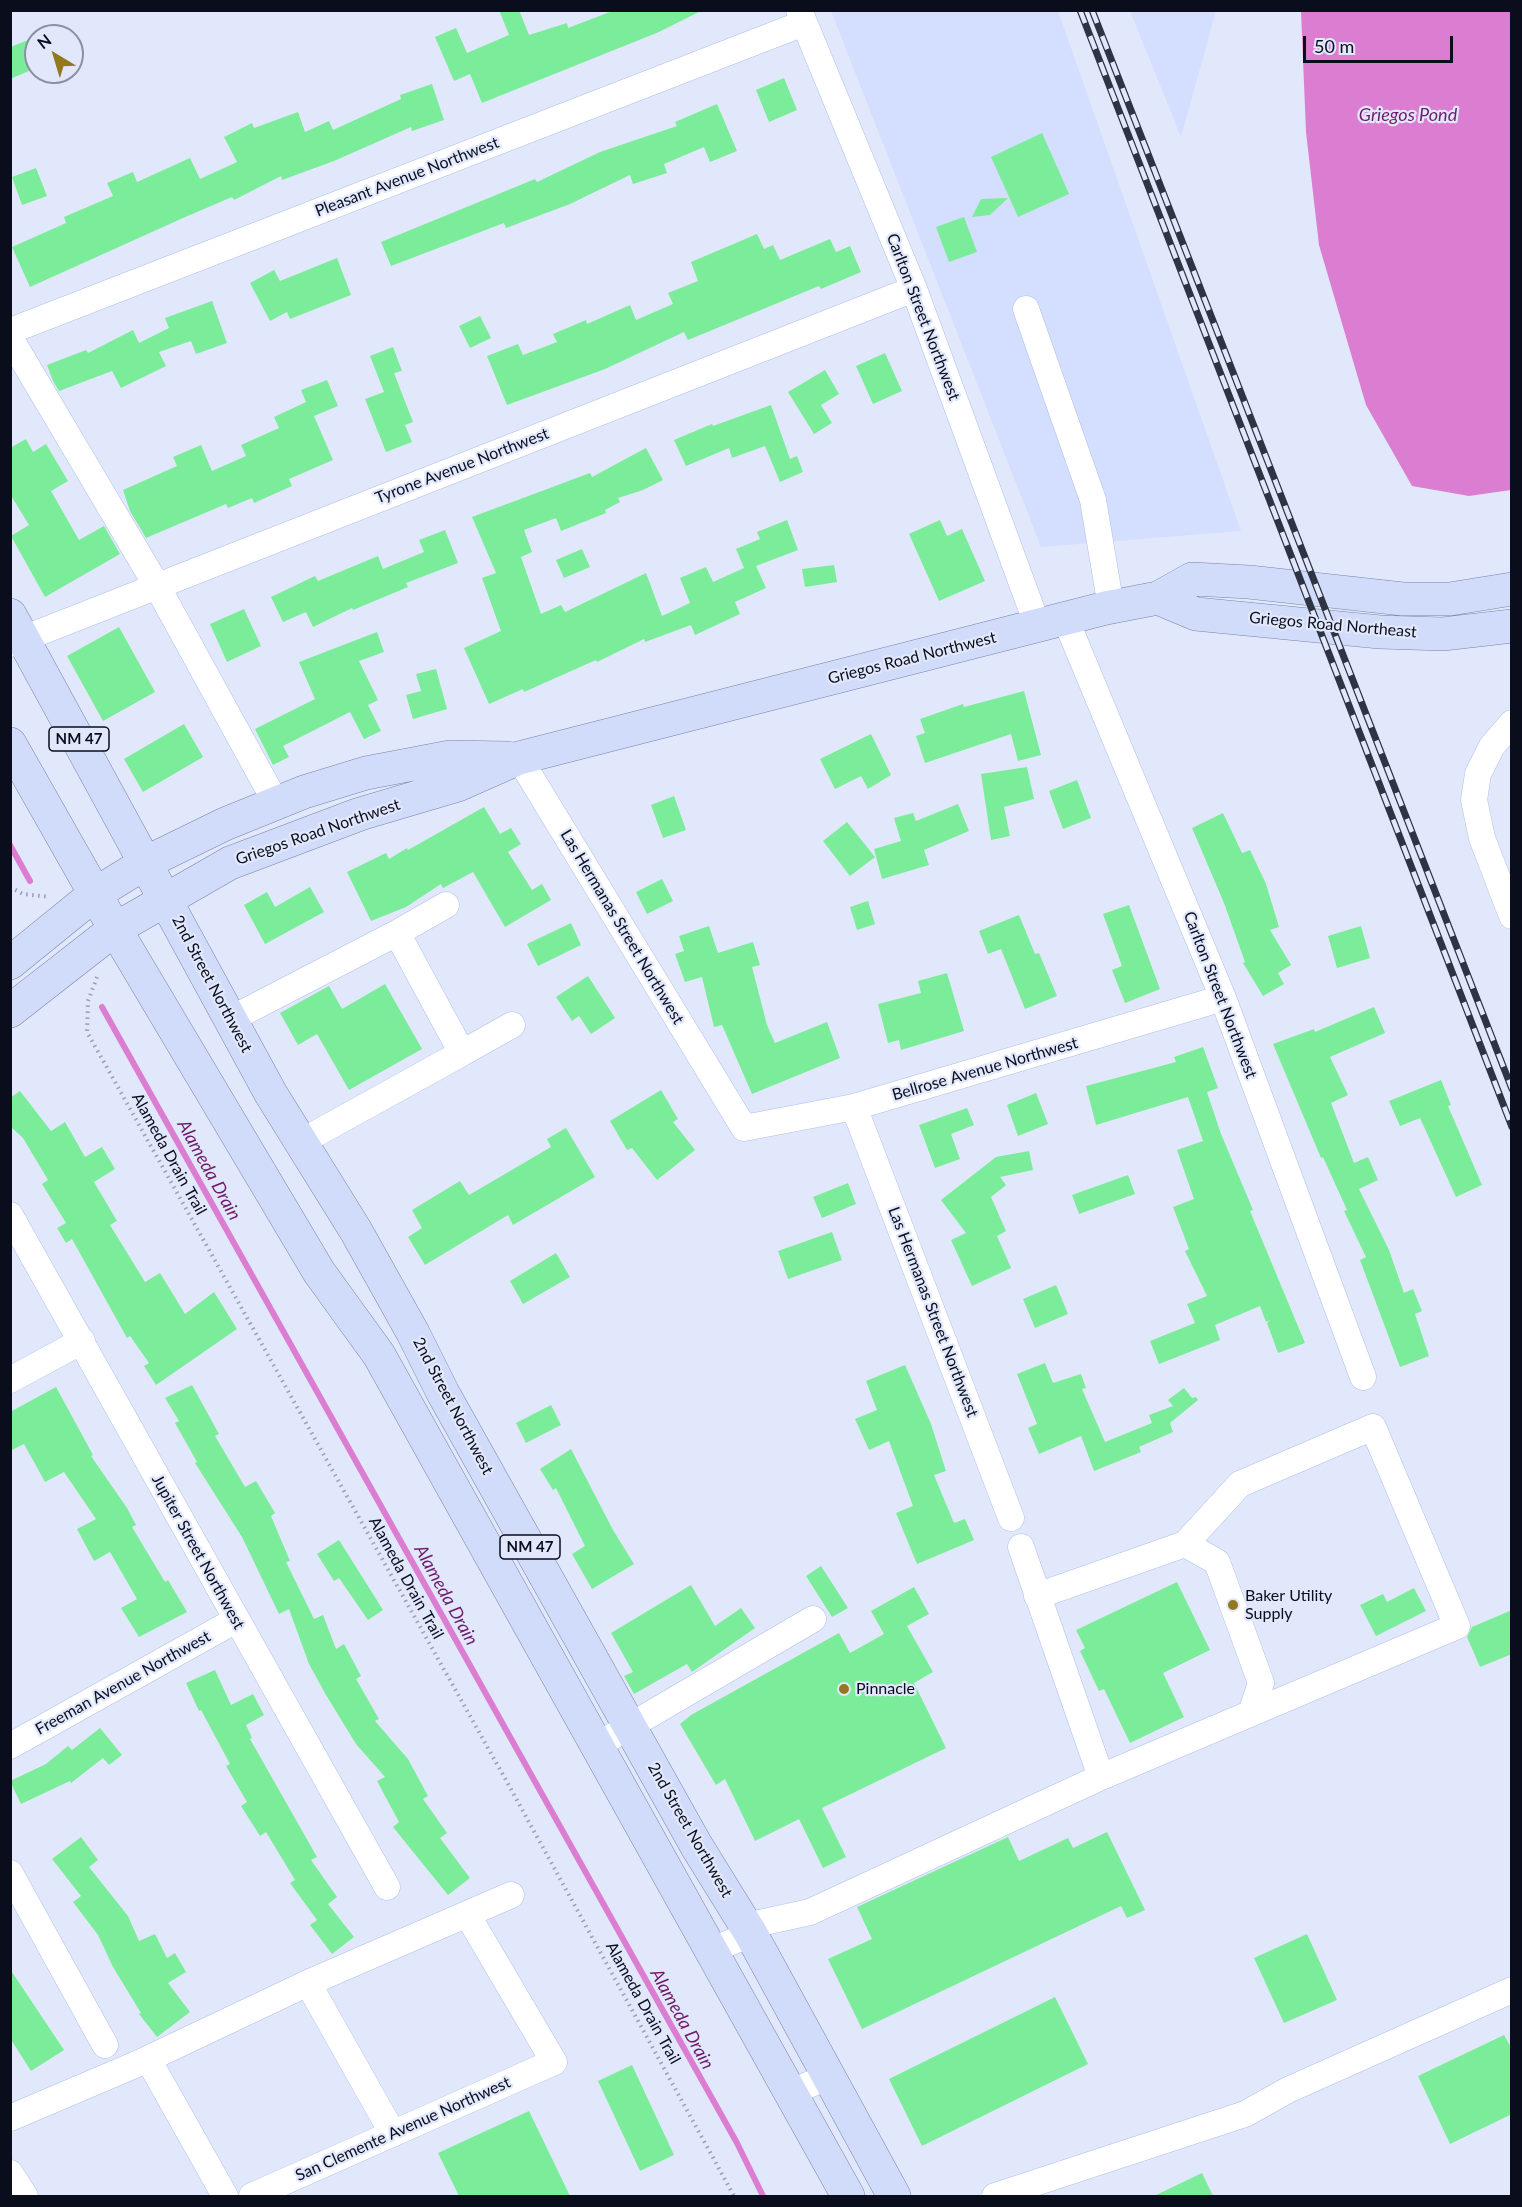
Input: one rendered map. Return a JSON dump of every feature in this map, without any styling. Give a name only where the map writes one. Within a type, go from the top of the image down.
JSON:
[{"type":"main road","name":"Griegos Road Northwest","points":[[10,1011],[115,929],[230,862],[360,814],[458,785],[519,758],[1051,622],[1158,598],[1192,579],[1305,588]]},
{"type":"main road","name":"Griegos Road Northeast","points":[[1305,588],[1403,599],[1450,599],[1512,589]]},
{"type":"main road","name":"Griegos Road Northeast","points":[[1158,598],[1196,614],[1380,632],[1443,634],[1512,626]]},
{"type":"main road","name":"2nd Street Northwest","points":[[15,633],[147,862],[271,1094],[379,1272],[443,1393],[696,1845],[748,1930],[894,2196]]},
{"type":"main road","name":"NM 47","points":[[10,744],[115,929],[318,1272],[379,1355],[848,2196]]},
{"type":"main road","name":"Griegos Road Northwest","points":[[10,963],[95,894],[147,862],[225,824],[276,803],[366,773],[450,757],[519,758]]},
{"type":"street","name":"Carlton Street Northwest","points":[[802,17],[1051,622],[1223,998],[1364,1377]]},
{"type":"street","name":"Pleasant Avenue Northwest","points":[[10,331],[802,17]]},
{"type":"street","name":"Tyrone Avenue Northwest","points":[[15,633],[157,586],[914,289]]},
{"type":"street","points":[[1026,309],[1093,500],[1111,607]]},
{"type":"street","points":[[10,338],[157,586],[276,803]]},
{"type":"street","points":[[1512,723],[1492,746],[1478,774],[1474,800],[1482,838],[1512,916]]},
{"type":"street","name":"Las Hermanas Street Northwest","points":[[519,758],[744,1128]]},
{"type":"street","points":[[231,1019],[446,905]]},
{"type":"street","points":[[397,933],[462,1053]]},
{"type":"street","name":"Bellrose Avenue Northwest","points":[[744,1128],[854,1107],[1223,998]]},
{"type":"street","points":[[301,1142],[512,1025]]},
{"type":"street","name":"Las Hermanas Street Northwest","points":[[854,1107],[1011,1518]]},
{"type":"street","name":"Jupiter Street Northwest","points":[[10,1215],[387,1887]]},
{"type":"street","points":[[10,1380],[82,1341]]},
{"type":"street","points":[[410,1411],[443,1393]]},
{"type":"street","points":[[712,1950],[748,1930],[810,1912],[1101,1777],[1457,1626],[1373,1427],[1240,1484],[1185,1544],[1037,1596]]},
{"type":"street","points":[[1185,1544],[1217,1562],[1261,1683],[1251,1713]]},
{"type":"street","points":[[1022,1546],[1037,1596],[1101,1777]]},
{"type":"street","points":[[596,1746],[813,1619]]},
{"type":"street","name":"Freeman Avenue Northwest","points":[[10,1746],[236,1620]]},
{"type":"street","points":[[10,1873],[105,2045]]},
{"type":"street","points":[[10,2118],[148,2059],[308,1983],[511,1895]]},
{"type":"street","name":"San Clemente Avenue Northwest","points":[[252,2196],[554,2062],[467,1914]]},
{"type":"street","points":[[308,1983],[393,2134]]},
{"type":"street","points":[[995,2196],[1245,2114],[1287,2090],[1512,1990]]},
{"type":"street","points":[[148,2059],[225,2196]]},
{"type":"street","points":[[792,2092],[830,2076]]},
{"type":"street","points":[[10,2173],[25,2196]]},
{"type":"path","points":[[10,887],[23,894],[54,897]]},
{"type":"path","name":"Alameda Drain Trail","points":[[102,968],[88,1001],[87,1032],[507,1782],[734,2196]]},
{"type":"shaded area","points":[[831,11],[1058,11],[1241,531],[1041,547]]},
{"type":"shaded area","points":[[1130,11],[1216,11],[1181,137]]},
{"type":"water","name":"Griegos Pond","points":[[1301,11],[1511,11],[1511,490],[1469,496],[1412,486],[1366,405],[1319,245],[1306,132]]},
{"type":"building","points":[[499,10],[519,10],[529,35],[567,23],[568,28],[615,10],[703,10],[659,32],[482,103],[470,74],[454,81],[435,37],[456,28],[467,53],[509,35]]},
{"type":"building","points":[[24,42],[24,73],[10,79],[10,47]]},
{"type":"building","points":[[784,78],[797,110],[769,122],[756,90]]},
{"type":"building","points":[[432,84],[444,120],[412,131],[411,127],[334,161],[282,180],[281,176],[234,200],[232,197],[30,287],[12,247],[66,223],[64,217],[113,196],[107,183],[133,172],[137,182],[190,158],[200,179],[237,162],[224,137],[252,123],[254,128],[298,112],[305,132],[329,121],[333,130],[401,99],[400,95]]},
{"type":"building","points":[[717,104],[737,151],[710,162],[704,147],[664,164],[667,173],[633,184],[630,175],[570,204],[506,228],[504,223],[391,266],[381,242],[535,179],[537,182],[600,152],[677,126],[675,122]]},
{"type":"building","points":[[1042,133],[1069,194],[1018,217],[991,157]]},
{"type":"building","points":[[36,168],[47,196],[22,205],[12,177]]},
{"type":"building","points":[[1008,198],[990,215],[972,217],[981,199]]},
{"type":"building","points":[[964,217],[977,252],[949,262],[936,227]]},
{"type":"building","points":[[757,234],[764,249],[773,245],[780,260],[830,239],[836,252],[850,246],[861,272],[821,289],[819,286],[688,340],[684,332],[605,369],[507,405],[487,356],[518,344],[523,355],[557,342],[553,334],[586,320],[587,324],[630,305],[636,320],[673,304],[668,293],[698,281],[691,262]]},
{"type":"building","points":[[337,258],[351,295],[290,319],[287,312],[270,321],[250,283],[274,270],[280,281]]},
{"type":"building","points":[[212,301],[227,343],[196,354],[191,341],[159,352],[166,366],[121,388],[112,371],[59,391],[53,381],[47,365],[86,350],[88,353],[133,330],[139,343],[169,328],[165,318]]},
{"type":"building","points":[[480,316],[491,338],[470,348],[459,326]]},
{"type":"building","points":[[393,347],[402,371],[394,373],[413,422],[405,425],[412,442],[386,452],[365,399],[384,392],[370,356]]},
{"type":"building","points":[[885,353],[902,391],[873,404],[856,366]]},
{"type":"building","points":[[825,370],[839,394],[821,405],[832,423],[814,434],[788,392]]},
{"type":"building","points":[[327,380],[338,406],[314,416],[333,460],[289,479],[292,486],[254,503],[252,498],[228,508],[226,504],[146,538],[130,511],[123,490],[177,466],[173,457],[201,445],[212,471],[246,456],[241,445],[279,428],[274,417],[306,402],[301,390]]},
{"type":"building","points":[[771,405],[790,459],[797,456],[803,472],[780,482],[765,446],[732,458],[729,448],[686,466],[674,440],[712,424],[713,426]]},
{"type":"building","points":[[26,439],[33,452],[46,444],[68,481],[51,491],[79,540],[104,526],[120,554],[45,597],[11,536],[29,525],[10,494],[10,448]]},
{"type":"building","points":[[646,448],[663,480],[643,490],[618,498],[620,502],[605,510],[606,513],[561,531],[556,518],[524,530],[532,552],[521,557],[541,614],[561,605],[565,612],[646,573],[662,616],[690,603],[680,578],[706,567],[713,582],[744,568],[736,549],[760,539],[757,532],[787,520],[798,550],[756,566],[766,588],[735,602],[740,614],[695,635],[691,625],[645,642],[644,639],[597,662],[596,660],[524,692],[523,689],[489,704],[464,648],[501,631],[482,578],[496,573],[472,517],[590,473],[592,477]]},
{"type":"building","points":[[940,520],[947,536],[962,529],[985,581],[939,601],[909,534]]},
{"type":"building","points":[[445,530],[458,563],[406,583],[408,587],[353,610],[352,608],[313,627],[306,612],[283,622],[271,597],[315,576],[318,581],[378,556],[383,569],[424,552],[419,540]]},
{"type":"building","points":[[582,549],[590,567],[564,578],[556,560]]},
{"type":"building","points":[[834,565],[837,582],[805,587],[802,569]]},
{"type":"building","points":[[244,609],[261,646],[227,662],[210,624]]},
{"type":"building","points":[[119,627],[155,692],[103,721],[67,656]]},
{"type":"building","points":[[377,632],[384,652],[359,661],[378,700],[368,705],[381,731],[364,739],[350,712],[283,746],[289,757],[273,765],[255,729],[315,699],[299,662]]},
{"type":"building","points":[[436,669],[447,709],[413,719],[406,695],[421,691],[416,674]]},
{"type":"building","points":[[1024,691],[1041,755],[1018,761],[1011,734],[925,763],[916,736],[925,733],[920,719],[963,704],[964,707]]},
{"type":"building","points":[[184,724],[203,757],[143,792],[124,759]]},
{"type":"building","points":[[871,734],[891,775],[868,789],[861,776],[835,789],[820,759]]},
{"type":"building","points":[[1027,767],[1034,799],[1004,807],[1010,836],[991,840],[981,774]]},
{"type":"building","points":[[1077,780],[1091,818],[1063,829],[1049,791]]},
{"type":"building","points":[[674,796],[686,830],[663,838],[651,805]]},
{"type":"building","points":[[958,804],[969,831],[924,850],[929,865],[882,879],[874,849],[901,841],[894,818],[913,813],[916,821]]},
{"type":"building","points":[[484,807],[500,834],[511,828],[521,844],[508,852],[532,890],[542,884],[551,900],[505,927],[473,872],[443,888],[441,884],[406,907],[371,921],[347,872],[386,853],[389,859],[407,848],[408,850]]},
{"type":"building","points":[[1223,813],[1242,853],[1250,850],[1266,884],[1279,927],[1270,930],[1291,965],[1278,973],[1284,984],[1263,996],[1243,963],[1245,962],[1224,903],[1192,828]]},
{"type":"building","points":[[847,822],[875,857],[850,876],[823,841]]},
{"type":"building","points":[[662,879],[673,901],[647,914],[636,892]]},
{"type":"building","points":[[310,887],[324,912],[265,944],[244,905],[267,892],[275,907]]},
{"type":"building","points":[[868,901],[875,924],[857,930],[850,907]]},
{"type":"building","points":[[1129,905],[1160,989],[1125,1003],[1112,970],[1122,966],[1103,914]]},
{"type":"building","points":[[1019,915],[1035,954],[1039,953],[1057,996],[1025,1009],[1001,949],[988,954],[979,931]]},
{"type":"building","points":[[571,923],[581,945],[538,966],[527,944]]},
{"type":"building","points":[[709,926],[718,953],[753,942],[760,965],[752,967],[767,1025],[775,1043],[827,1022],[840,1058],[752,1094],[722,1025],[714,1027],[702,977],[685,982],[675,954],[684,951],[679,936]]},
{"type":"building","points":[[1361,926],[1370,958],[1337,968],[1328,936]]},
{"type":"building","points":[[947,973],[964,1031],[901,1050],[899,1040],[888,1043],[878,1004],[921,993],[918,981]]},
{"type":"building","points":[[588,976],[615,1018],[591,1034],[579,1016],[572,1021],[556,997]]},
{"type":"building","points":[[385,984],[422,1049],[349,1090],[317,1034],[298,1045],[280,1013],[329,986],[342,1009]]},
{"type":"building","points":[[1374,1007],[1385,1033],[1330,1057],[1348,1095],[1331,1103],[1354,1163],[1368,1157],[1378,1180],[1359,1189],[1389,1250],[1404,1293],[1413,1289],[1422,1311],[1415,1314],[1429,1356],[1400,1367],[1360,1260],[1366,1257],[1273,1044],[1314,1029],[1315,1032]]},
{"type":"building","points":[[1203,1047],[1218,1088],[1207,1092],[1221,1134],[1253,1210],[1250,1211],[1305,1343],[1278,1353],[1267,1323],[1270,1320],[1266,1322],[1260,1306],[1215,1325],[1220,1340],[1159,1364],[1150,1341],[1195,1323],[1187,1304],[1207,1296],[1185,1251],[1189,1249],[1173,1207],[1194,1199],[1177,1150],[1203,1141],[1188,1097],[1096,1125],[1086,1086],[1176,1062],[1174,1057]]},
{"type":"building","points":[[1441,1080],[1451,1105],[1448,1106],[1482,1185],[1456,1197],[1420,1118],[1400,1126],[1389,1101]]},
{"type":"building","points":[[661,1090],[678,1119],[673,1122],[695,1150],[657,1180],[632,1148],[627,1150],[610,1121]]},
{"type":"building","points":[[20,1091],[51,1131],[65,1122],[85,1157],[102,1147],[115,1169],[94,1182],[117,1221],[110,1225],[145,1282],[160,1273],[185,1314],[214,1292],[237,1329],[156,1385],[144,1366],[149,1363],[130,1336],[127,1338],[72,1239],[66,1243],[57,1228],[66,1223],[42,1184],[48,1180],[23,1138],[10,1126],[10,1098]]},
{"type":"building","points":[[1036,1093],[1048,1124],[1018,1136],[1007,1105]]},
{"type":"building","points":[[967,1108],[974,1125],[951,1134],[960,1159],[935,1168],[919,1125]]},
{"type":"building","points":[[566,1128],[595,1177],[513,1225],[508,1215],[425,1265],[408,1237],[422,1228],[412,1210],[460,1181],[469,1195],[551,1147],[547,1139]]},
{"type":"building","points":[[1029,1151],[1033,1170],[1000,1177],[1006,1185],[991,1197],[1006,1231],[997,1236],[1011,1268],[972,1286],[951,1240],[966,1233],[941,1200],[996,1157]]},
{"type":"building","points":[[1128,1175],[1135,1194],[1079,1214],[1072,1195]]},
{"type":"building","points":[[848,1183],[856,1204],[822,1218],[813,1197]]},
{"type":"building","points":[[832,1232],[842,1260],[788,1279],[778,1251]]},
{"type":"building","points":[[556,1253],[570,1277],[523,1304],[510,1281]]},
{"type":"building","points":[[1056,1285],[1068,1314],[1035,1328],[1023,1299]]},
{"type":"building","points":[[1045,1363],[1053,1383],[1081,1374],[1086,1388],[1082,1389],[1105,1442],[1152,1423],[1149,1415],[1173,1406],[1168,1400],[1184,1388],[1192,1398],[1196,1397],[1198,1400],[1170,1423],[1173,1432],[1139,1447],[1141,1452],[1094,1471],[1081,1436],[1039,1454],[1028,1428],[1037,1424],[1017,1374]]},
{"type":"building","points":[[905,1365],[931,1424],[946,1471],[934,1475],[954,1523],[965,1519],[974,1540],[917,1564],[896,1513],[913,1506],[889,1441],[869,1450],[855,1419],[877,1410],[866,1381]]},
{"type":"building","points":[[192,1385],[219,1434],[215,1436],[245,1487],[256,1481],[275,1513],[271,1516],[290,1561],[286,1562],[314,1619],[323,1615],[336,1649],[344,1644],[361,1676],[356,1679],[379,1719],[375,1721],[408,1759],[428,1796],[423,1799],[447,1833],[440,1838],[470,1878],[448,1895],[393,1827],[399,1822],[377,1781],[385,1777],[356,1744],[326,1695],[309,1664],[289,1609],[279,1614],[242,1537],[195,1463],[197,1462],[175,1423],[179,1421],[165,1398]]},
{"type":"building","points":[[56,1387],[93,1455],[91,1456],[127,1508],[136,1525],[132,1527],[165,1582],[168,1580],[187,1612],[139,1637],[121,1608],[137,1599],[110,1552],[94,1561],[77,1529],[96,1519],[64,1472],[45,1482],[24,1444],[10,1451],[10,1412]]},
{"type":"building","points":[[551,1405],[561,1425],[526,1443],[516,1423]]},
{"type":"building","points":[[571,1449],[613,1530],[634,1564],[592,1589],[572,1554],[585,1546],[556,1488],[553,1490],[540,1469]]},
{"type":"building","points":[[339,1540],[383,1610],[368,1620],[339,1578],[334,1581],[317,1554]]},
{"type":"building","points":[[821,1566],[848,1608],[832,1617],[806,1576]]},
{"type":"building","points":[[1177,1582],[1210,1650],[1163,1673],[1184,1717],[1130,1743],[1104,1689],[1099,1691],[1080,1651],[1085,1648],[1076,1630]]},
{"type":"building","points":[[691,1585],[715,1626],[741,1608],[755,1628],[692,1672],[687,1664],[634,1694],[624,1676],[633,1672],[611,1633]]},
{"type":"building","points":[[914,1587],[929,1614],[907,1626],[933,1672],[914,1683],[946,1748],[822,1808],[846,1857],[823,1868],[799,1819],[755,1841],[725,1779],[716,1785],[680,1724],[691,1715],[839,1633],[850,1653],[884,1634],[871,1611]]},
{"type":"building","points":[[1414,1588],[1426,1611],[1376,1636],[1360,1605],[1383,1594],[1387,1602]]},
{"type":"building","points":[[1512,1610],[1512,1654],[1480,1667],[1467,1637],[1472,1627]]},
{"type":"building","points":[[215,1670],[231,1705],[253,1694],[264,1715],[246,1725],[252,1738],[250,1739],[317,1857],[311,1860],[337,1897],[328,1904],[354,1937],[332,1954],[310,1925],[317,1920],[290,1883],[295,1880],[266,1832],[260,1836],[241,1806],[247,1802],[226,1766],[230,1764],[201,1710],[199,1711],[186,1683]]},
{"type":"building","points":[[100,1728],[122,1755],[109,1765],[103,1758],[71,1783],[70,1781],[21,1804],[10,1781],[46,1764],[68,1746],[72,1750]]},
{"type":"building","points":[[1107,1832],[1145,1910],[1127,1918],[1121,1906],[862,2029],[828,1959],[872,1939],[857,1907],[1008,1837],[1019,1861],[1068,1838],[1073,1848]]},
{"type":"building","points":[[81,1837],[98,1860],[89,1867],[128,1916],[139,1941],[155,1934],[167,1958],[175,1953],[186,1972],[168,1983],[190,2012],[157,2037],[139,2014],[141,2013],[113,1967],[98,1935],[73,1902],[81,1896],[52,1859]]},
{"type":"building","points":[[1307,1934],[1337,2000],[1284,2023],[1254,1958]]},
{"type":"building","points":[[10,1969],[64,2050],[31,2071],[10,2038]]},
{"type":"building","points":[[1055,1997],[1088,2064],[922,2146],[889,2079]]},
{"type":"building","points":[[1504,2035],[1512,2049],[1512,2114],[1450,2144],[1418,2076]]},
{"type":"building","points":[[632,2065],[674,2155],[640,2171],[598,2081]]},
{"type":"building","points":[[529,2111],[570,2196],[459,2196],[438,2153]]},
{"type":"building","points":[[1202,2173],[1213,2196],[1154,2196]]},
{"type":"waterway","name":"Alameda Drain","points":[[10,845],[30,881]]},
{"type":"waterway","name":"Alameda Drain","points":[[102,1007],[737,2143],[763,2196]]},
{"type":"railway","points":[[1080,10],[1512,1127]]},
{"type":"railway","points":[[1092,10],[1512,1089]]},
{"type":"place","name":"Baker Utility Supply","points":[[1233,1605]]},
{"type":"place","name":"Pinnacle","points":[[844,1689]]}]
